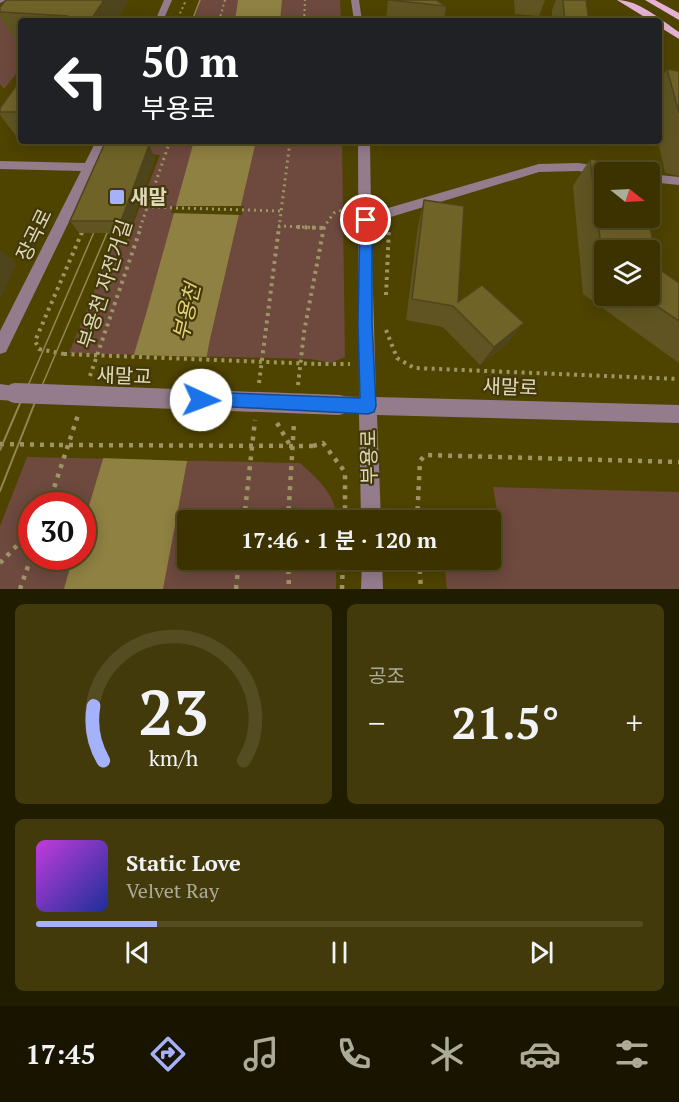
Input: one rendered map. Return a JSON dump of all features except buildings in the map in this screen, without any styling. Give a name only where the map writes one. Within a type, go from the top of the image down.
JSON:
[{"type":"main road","points":[[621,0],[653,18]]},
{"type":"main road","points":[[649,0],[679,17]]},
{"type":"main road","points":[[662,24],[679,36]]},
{"type":"street","points":[[160,18],[168,0]]},
{"type":"street","points":[[355,0],[358,18]]},
{"type":"street","points":[[662,75],[679,85]]},
{"type":"street","name":"장곡로","points":[[0,347],[101,144]]},
{"type":"street","name":"부용로","points":[[364,144],[365,323],[371,510]]},
{"type":"street","points":[[1,167],[90,166]]},
{"type":"street","points":[[366,213],[539,168],[578,166],[594,169]]},
{"type":"street","points":[[660,179],[679,181]]},
{"type":"street","name":"새말교","points":[[8,392],[339,405]]},
{"type":"street","name":"새말로","points":[[339,405],[679,414]]},
{"type":"street","points":[[372,570],[372,589]]},
{"type":"path","points":[[178,18],[186,0]]},
{"type":"path","points":[[220,18],[225,0]]},
{"type":"path","points":[[304,18],[305,0]]},
{"type":"path","points":[[116,156],[122,144]]},
{"type":"path","name":"부용천 자전거길","points":[[88,384],[169,144]]},
{"type":"path","points":[[269,300],[290,144]]},
{"type":"path","points":[[146,207],[280,211]]},
{"type":"path","points":[[297,390],[304,332],[323,228],[332,213],[340,208],[366,213]]},
{"type":"path","points":[[88,219],[35,341],[39,350],[64,354],[318,364]]},
{"type":"path","points":[[278,226],[323,228]]},
{"type":"path","points":[[385,303],[389,227]]},
{"type":"path","points":[[384,325],[397,358],[414,368],[679,379]]},
{"type":"path","points":[[53,492],[81,406]]},
{"type":"path","points":[[289,510],[295,413]]},
{"type":"path","points":[[0,444],[313,446],[323,443],[345,472],[345,510]]},
{"type":"path","points":[[418,510],[420,461],[425,455],[679,462]]},
{"type":"path","points":[[0,563],[18,544]]},
{"type":"path","points":[[20,589],[27,570]]},
{"type":"path","points":[[236,589],[238,570]]},
{"type":"path","points":[[288,570],[289,589]]},
{"type":"path","points":[[342,589],[343,570]]},
{"type":"path","points":[[420,570],[421,589]]},
{"type":"shaded area","points":[[200,0],[340,0],[341,18],[195,18]]},
{"type":"shaded area","points":[[0,15],[18,20],[18,72],[4,89],[0,84]]},
{"type":"shaded area","points":[[145,144],[342,144],[345,357],[331,363],[310,359],[69,353],[113,245],[125,245],[160,155],[142,153]]},
{"type":"shaded area","points":[[27,457],[300,463],[325,488],[336,510],[177,510],[177,570],[336,570],[336,589],[0,589],[0,526]]},
{"type":"shaded area","points":[[493,487],[679,492],[679,589],[447,589],[445,570],[501,570],[501,510],[497,510]]},
{"type":"water","points":[[238,0],[282,0],[280,18],[235,18]]},
{"type":"water","name":"부용천","points":[[193,144],[255,144],[210,339],[163,589],[64,589],[69,570],[96,570],[96,492],[93,492]]},
{"type":"pier","points":[[173,206],[244,206],[242,215],[171,213]]},
{"type":"pier","points":[[131,355],[210,357],[190,461],[100,458]]},
{"type":"tram line","points":[[193,18],[200,0]]},
{"type":"tram line","points":[[138,162],[145,144]]},
{"type":"tram line","points":[[27,388],[100,218]]},
{"type":"tram line","points":[[41,388],[113,219]]},
{"type":"tram line","points":[[0,450],[27,387]]},
{"type":"tram line","points":[[0,491],[41,387]]},
{"type":"place","name":"새말","points":[[117,197]]},
{"type":"route","points":[[201,400],[368,406],[365,323],[366,220]]}]
